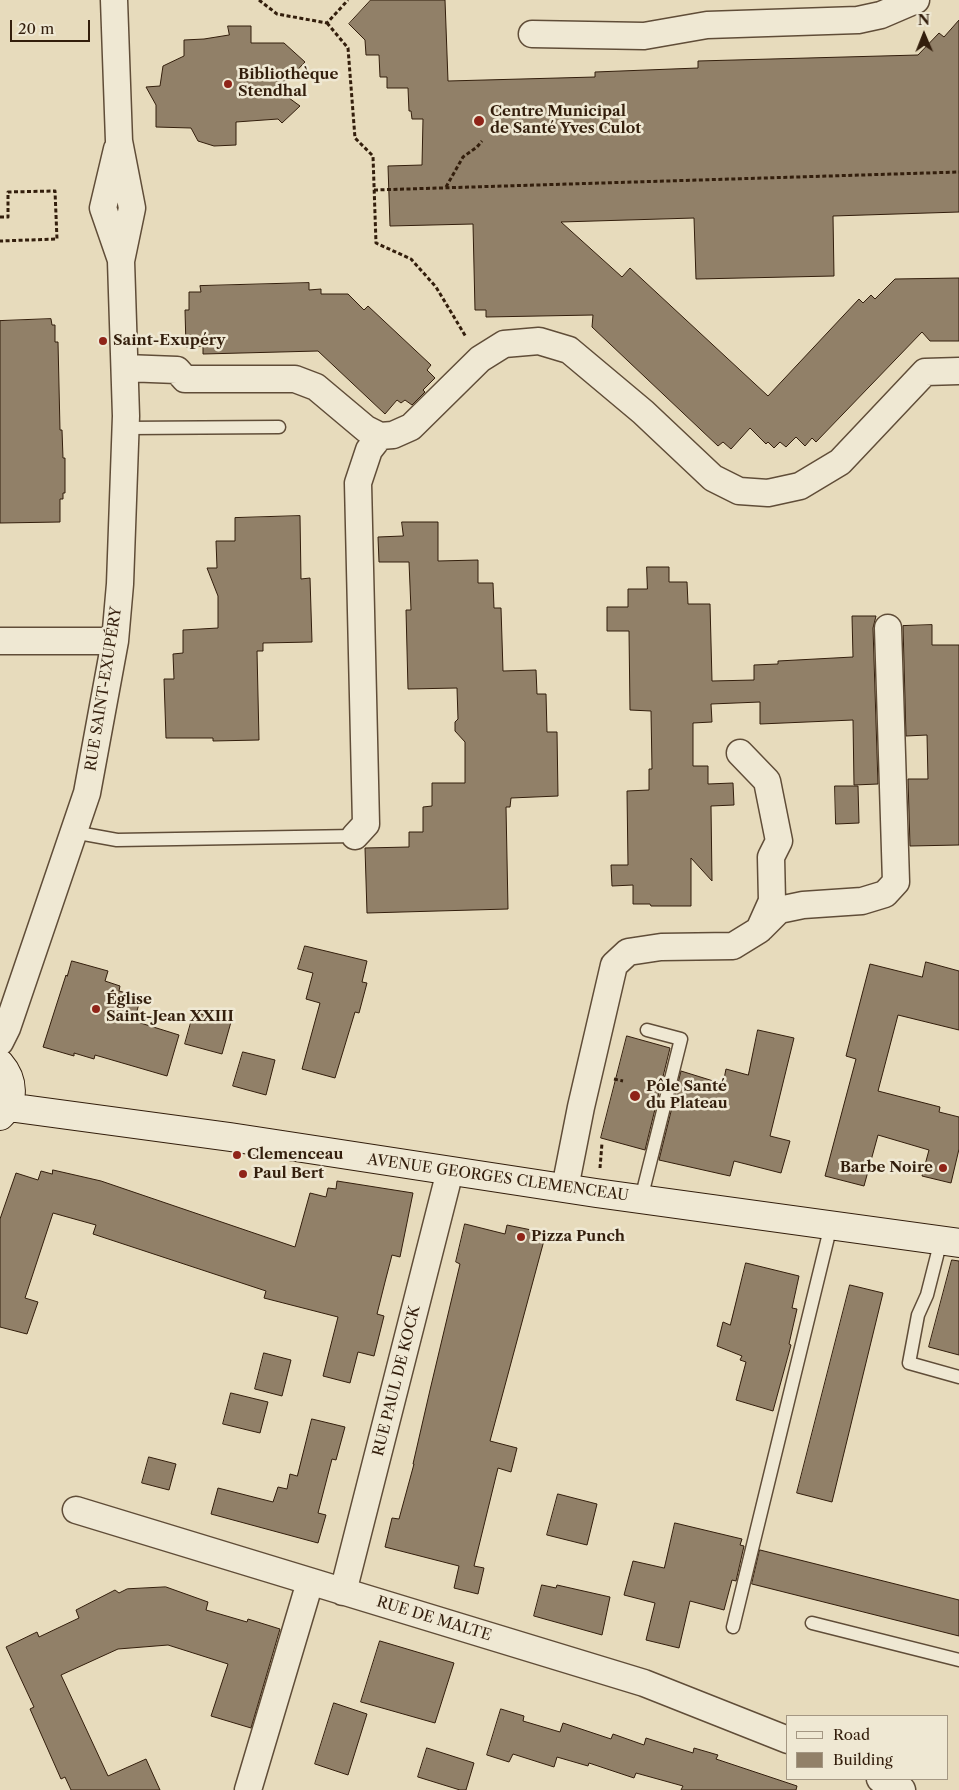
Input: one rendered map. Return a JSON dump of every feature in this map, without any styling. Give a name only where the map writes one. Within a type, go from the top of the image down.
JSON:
[{"type":"main road","points":[[0,1064],[8,1074],[11,1084],[11,1096],[4,1111]]},
{"type":"main road","name":"AVENUE GEORGES CLEMENCEAU","points":[[4,1111],[230,1137],[565,1188],[950,1242]]},
{"type":"street","name":"RUE SAINT-EXUPÉRY","points":[[0,1042],[7,1028],[86,793],[115,641],[120,584],[126,428],[121,261],[103,208],[119,141],[114,0]]},
{"type":"street","points":[[532,34],[644,36],[707,25],[858,20],[881,15],[916,0]]},
{"type":"street","points":[[125,368],[177,370],[184,379],[295,379],[316,388],[366,429],[380,436],[393,435],[410,427],[480,359],[504,344],[539,341],[569,350],[643,412],[713,478],[739,491],[768,493],[800,486],[840,462],[924,372],[959,371]]},
{"type":"street","points":[[355,836],[366,824],[358,483],[368,450],[380,436]]},
{"type":"street","points":[[565,1188],[577,1126],[614,965],[628,952],[652,948],[733,946],[758,930],[779,910],[803,905],[862,901],[885,894],[896,882],[888,628]]},
{"type":"street","points":[[0,641],[115,641]]},
{"type":"street","points":[[740,753],[767,781],[780,841],[771,857],[772,901],[758,930]]},
{"type":"street","name":"RUE PAUL DE KOCK","points":[[343,1592],[450,1171]]},
{"type":"street","name":"RUE DE MALTE","points":[[76,1510],[644,1683],[786,1739]]},
{"type":"street","points":[[248,1790],[310,1582]]},
{"type":"street","points":[[882,1780],[902,1790]]},
{"type":"lane","points":[[126,428],[279,427]]},
{"type":"lane","points":[[74,832],[118,840],[355,836]]},
{"type":"lane","points":[[641,1199],[682,1039],[646,1030]]},
{"type":"lane","points":[[733,1627],[831,1226]]},
{"type":"lane","points":[[950,1242],[918,1314],[909,1364],[959,1377]]},
{"type":"lane","points":[[812,1623],[959,1660]]},
{"type":"path","points":[[259,0],[277,14],[327,23],[348,48],[355,138],[373,156],[376,243],[411,259],[436,287],[480,359]]},
{"type":"path","points":[[327,23],[348,0]]},
{"type":"path","points":[[445,188],[462,157],[477,147],[482,141]]},
{"type":"path","points":[[374,190],[959,172]]},
{"type":"path","points":[[0,217],[8,217],[8,192],[55,191],[57,239],[0,241]]},
{"type":"building","points":[[371,0],[445,0],[448,81],[595,77],[595,72],[698,68],[698,61],[918,55],[939,33],[944,37],[959,20],[959,212],[833,216],[834,276],[696,279],[694,218],[561,222],[622,277],[630,268],[768,396],[859,299],[863,303],[871,295],[875,299],[895,279],[959,278],[959,341],[930,341],[922,332],[816,442],[812,438],[805,446],[796,437],[786,447],[780,442],[774,448],[768,442],[766,444],[750,428],[731,449],[723,442],[718,446],[592,327],[593,315],[486,317],[486,310],[475,310],[473,224],[390,226],[388,166],[422,165],[423,119],[412,119],[411,111],[409,111],[408,88],[387,88],[387,77],[380,77],[379,55],[366,55],[365,40],[349,24]]},
{"type":"building","name":"Bibliothèque Stendhal","points":[[228,26],[251,26],[251,43],[284,43],[305,62],[278,90],[300,106],[282,123],[278,119],[236,122],[236,145],[214,146],[198,141],[191,128],[156,127],[156,105],[146,87],[160,86],[163,66],[184,56],[184,40],[229,35]]},
{"type":"building","points":[[309,283],[309,290],[321,289],[321,294],[348,294],[364,310],[368,306],[431,365],[427,370],[435,378],[412,405],[405,400],[401,403],[397,400],[385,414],[318,351],[203,354],[203,346],[186,347],[185,310],[189,310],[189,292],[201,292],[200,286]]},
{"type":"building","points":[[51,319],[52,325],[55,325],[55,342],[58,342],[60,430],[62,430],[63,458],[65,458],[65,493],[63,493],[63,499],[60,499],[60,522],[0,523],[0,321]]},
{"type":"building","points":[[300,516],[301,579],[310,578],[312,642],[263,643],[263,651],[257,651],[259,740],[213,741],[213,738],[166,738],[164,679],[174,679],[173,654],[183,653],[183,630],[218,628],[218,596],[207,568],[217,568],[216,541],[235,541],[235,518]]},
{"type":"building","points":[[402,522],[438,522],[438,561],[478,560],[478,583],[493,583],[494,608],[501,608],[503,671],[536,670],[537,694],[546,694],[547,732],[557,732],[558,796],[511,798],[510,807],[506,807],[508,909],[367,913],[365,848],[409,847],[409,832],[423,832],[423,807],[432,806],[432,783],[465,783],[465,742],[455,731],[455,722],[458,719],[457,688],[408,689],[406,610],[411,610],[409,562],[379,562],[378,537],[403,536]]},
{"type":"building","points":[[647,567],[669,567],[669,582],[687,582],[688,604],[710,604],[712,681],[754,680],[754,665],[778,664],[778,661],[853,657],[852,616],[876,616],[873,628],[878,784],[854,785],[853,720],[760,724],[760,702],[711,704],[712,722],[693,723],[693,766],[708,766],[708,784],[733,783],[734,805],[711,806],[712,881],[691,858],[691,906],[633,904],[633,885],[612,886],[611,865],[628,865],[627,791],[649,790],[649,769],[652,769],[651,711],[630,710],[629,631],[607,631],[607,607],[628,607],[628,589],[647,589]]},
{"type":"building","points":[[932,625],[932,645],[959,645],[959,845],[910,846],[908,779],[928,779],[927,735],[906,736],[903,626]]},
{"type":"building","points":[[835,786],[858,786],[859,823],[836,824]]},
{"type":"building","points":[[305,946],[367,961],[362,982],[367,983],[359,1013],[355,1012],[335,1078],[302,1069],[320,1003],[306,999],[313,973],[298,969]]},
{"type":"building","name":"Église Saint-Jean XXIII","points":[[72,961],[108,971],[105,981],[120,986],[119,991],[141,997],[134,1021],[179,1035],[167,1076],[95,1055],[94,1059],[74,1053],[74,1056],[43,1047]]},
{"type":"building","points":[[926,962],[959,971],[959,1030],[898,1015],[878,1091],[940,1107],[939,1112],[959,1117],[959,1149],[951,1183],[922,1176],[929,1150],[878,1135],[864,1186],[825,1176],[856,1059],[846,1056],[870,964],[922,977]]},
{"type":"building","points":[[194,1012],[231,1022],[222,1054],[185,1044]]},
{"type":"building","points":[[758,1030],[794,1038],[770,1136],[790,1141],[781,1173],[734,1161],[730,1176],[659,1160],[681,1071],[723,1084],[726,1069],[748,1075]]},
{"type":"building","name":"Pôle Santé du Plateau","points":[[627,1036],[670,1048],[645,1150],[601,1138]]},
{"type":"building","points":[[243,1052],[275,1060],[266,1095],[233,1086]]},
{"type":"building","points":[[53,1170],[101,1181],[295,1247],[310,1193],[326,1197],[328,1188],[336,1189],[337,1181],[413,1193],[400,1257],[392,1255],[377,1314],[384,1316],[374,1356],[358,1352],[350,1383],[323,1376],[338,1317],[264,1298],[266,1291],[93,1234],[96,1225],[53,1213],[25,1298],[38,1302],[27,1334],[0,1327],[0,1219],[16,1173],[38,1180],[41,1171],[52,1174]]},
{"type":"building","points":[[465,1224],[505,1234],[507,1225],[546,1233],[490,1441],[517,1448],[511,1472],[498,1468],[474,1566],[484,1568],[478,1594],[454,1588],[459,1566],[385,1547],[392,1518],[399,1519],[414,1464],[460,1264],[456,1262]]},
{"type":"building","points":[[952,1260],[959,1261],[959,1355],[929,1347]]},
{"type":"building","points":[[746,1263],[799,1276],[792,1308],[797,1309],[789,1344],[791,1345],[773,1411],[736,1400],[746,1362],[740,1360],[742,1356],[717,1346],[723,1322],[730,1325]]},
{"type":"building","points":[[850,1285],[883,1293],[832,1502],[797,1493]]},
{"type":"building","points":[[264,1353],[291,1360],[282,1396],[255,1389]]},
{"type":"building","points":[[231,1393],[268,1402],[260,1433],[223,1424]]},
{"type":"building","points":[[312,1419],[345,1427],[336,1460],[332,1459],[318,1513],[326,1515],[318,1543],[211,1514],[218,1488],[273,1502],[278,1487],[287,1489],[290,1474],[297,1476]]},
{"type":"building","points":[[149,1457],[176,1464],[169,1490],[142,1483]]},
{"type":"building","points":[[558,1494],[597,1504],[587,1545],[547,1535]]},
{"type":"building","points":[[675,1523],[742,1539],[740,1545],[744,1546],[736,1581],[732,1580],[724,1610],[690,1601],[679,1648],[646,1640],[655,1603],[624,1595],[633,1561],[664,1568]]},
{"type":"building","points":[[760,1550],[959,1600],[959,1636],[752,1584]]},
{"type":"building","points":[[542,1585],[556,1588],[557,1585],[610,1597],[602,1635],[534,1616]]},
{"type":"building","points":[[166,1587],[208,1602],[206,1610],[247,1622],[248,1619],[280,1629],[251,1728],[211,1716],[228,1664],[168,1645],[118,1649],[61,1675],[108,1776],[146,1759],[160,1790],[71,1790],[65,1777],[61,1779],[30,1709],[34,1707],[6,1647],[37,1632],[39,1637],[79,1618],[76,1610],[115,1590],[119,1593],[127,1589]]},
{"type":"building","points":[[380,1641],[454,1663],[435,1723],[361,1702]]},
{"type":"building","points":[[334,1703],[367,1714],[348,1775],[315,1764]]},
{"type":"building","points":[[501,1709],[524,1716],[523,1721],[560,1732],[563,1723],[611,1739],[613,1734],[644,1745],[646,1738],[693,1753],[694,1748],[718,1755],[716,1759],[797,1786],[796,1790],[681,1790],[683,1786],[636,1773],[634,1778],[589,1763],[588,1766],[557,1757],[554,1767],[513,1754],[509,1762],[487,1755]]},
{"type":"building","points":[[427,1748],[474,1763],[466,1790],[460,1790],[418,1777]]},
{"type":"place","name":"Bibliothèque Stendhal","points":[[228,84]]},
{"type":"place","name":"Centre Municipal de Santé Yves Culot","points":[[479,121]]},
{"type":"place","name":"Saint-Exupéry","points":[[103,341]]},
{"type":"place","name":"Église Saint-Jean XXIII","points":[[96,1009]]},
{"type":"place","name":"Pôle Santé du Plateau","points":[[635,1096]]},
{"type":"place","name":"Clemenceau","points":[[237,1155]]},
{"type":"place","name":"Barbe Noire","points":[[943,1168]]},
{"type":"place","name":"Paul Bert","points":[[243,1174]]},
{"type":"place","name":"Pizza Punch","points":[[521,1237]]}]
